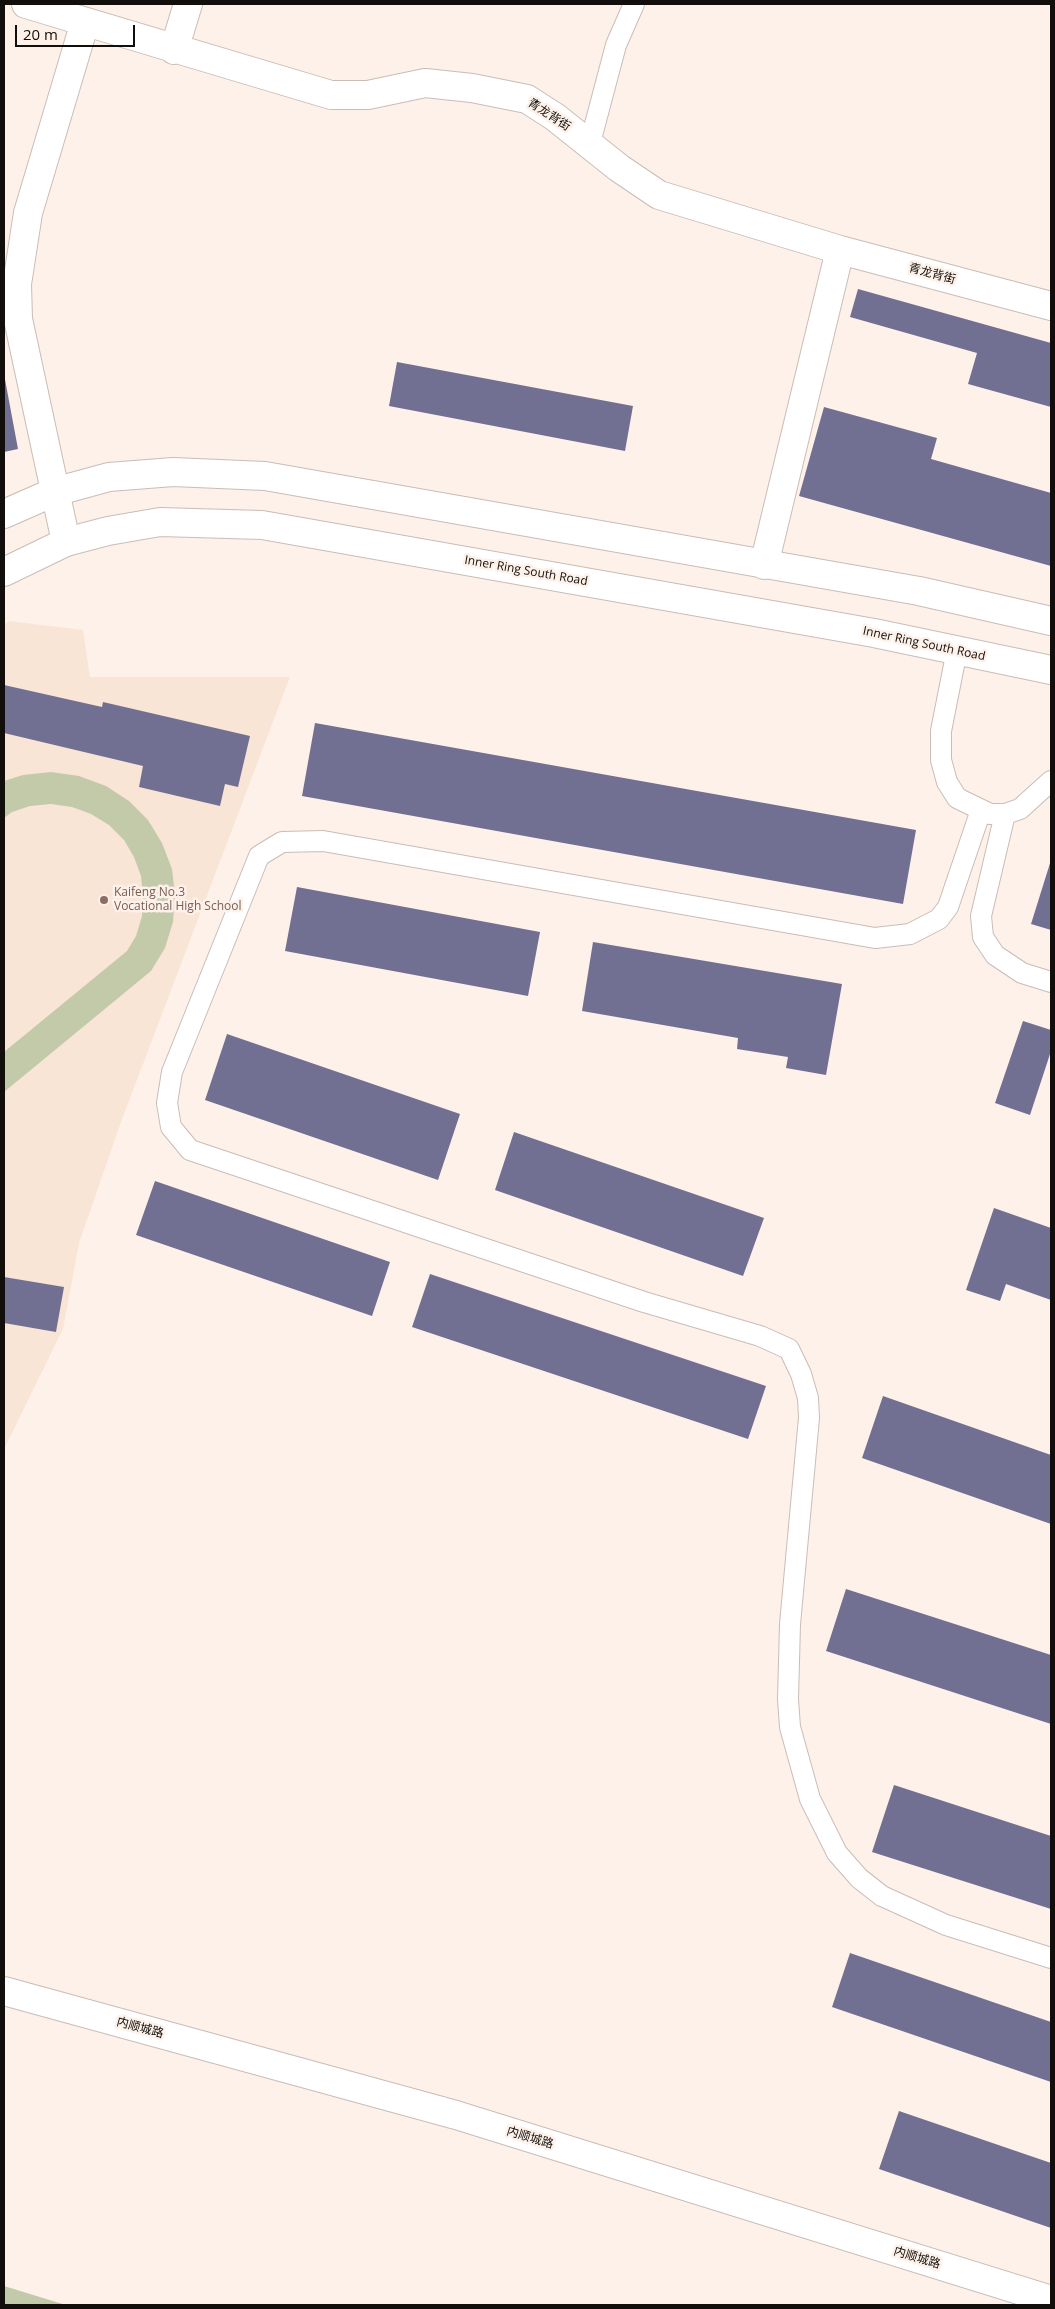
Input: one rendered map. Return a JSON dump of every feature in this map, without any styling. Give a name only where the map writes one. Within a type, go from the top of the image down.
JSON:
[{"type":"street","name":"青龙背街","points":[[26,4],[174,50],[331,95],[368,95],[425,83],[472,88],[527,99],[590,143],[619,168],[659,195],[840,250],[1051,306]]},
{"type":"street","points":[[174,50],[188,4]]},
{"type":"street","points":[[66,542],[18,319],[17,284],[28,213],[85,22]]},
{"type":"street","points":[[764,565],[840,250]]},
{"type":"street","points":[[4,514],[54,492],[109,477],[211,472],[266,476],[919,591],[1051,621]]},
{"type":"street","name":"Inner Ring South Road","points":[[4,572],[66,542],[108,531],[160,522],[262,525],[874,633],[1051,670]]},
{"type":"street","name":"内顺城路","points":[[4,1991],[456,2115],[1051,2300]]},
{"type":"lane","points":[[590,143],[616,45],[634,4]]},
{"type":"lane","points":[[957,650],[941,731],[942,760],[947,782],[957,798],[990,814],[1005,814],[1020,809],[1051,781]]},
{"type":"lane","points":[[981,810],[948,907],[939,919],[921,930],[910,934],[875,938],[323,842],[282,842],[259,856],[172,1072],[167,1103],[170,1128],[190,1150],[644,1302],[760,1336],[789,1349],[801,1374],[808,1398],[809,1418],[790,1624],[788,1699],[790,1727],[810,1800],[837,1852],[859,1878],[882,1896],[946,1925],[1051,1958]]},
{"type":"lane","points":[[1005,814],[981,916],[983,936],[995,955],[1022,973],[1051,982]]},
{"type":"lane","points":[[948,907],[981,916]]},
{"type":"shaded area","name":"Kaifeng No.3 Vocational High School","points":[[9,621],[83,630],[90,677],[290,677],[121,1122],[79,1243],[63,1329],[4,1449],[4,625]]},
{"type":"green space","points":[[51,772],[79,776],[106,786],[129,801],[148,820],[162,843],[172,869],[175,895],[173,922],[165,948],[151,971],[4,1092],[4,1052],[127,951],[136,936],[142,916],[141,876],[134,857],[124,840],[109,825],[91,814],[72,807],[51,804],[30,806],[12,812],[4,818],[4,781],[23,775]]},
{"type":"green space","points":[[4,2286],[66,2305],[4,2305]]},
{"type":"building","points":[[858,289],[1051,343],[1051,407],[968,384],[977,353],[850,317]]},
{"type":"building","points":[[397,362],[633,406],[625,451],[389,406]]},
{"type":"building","points":[[4,374],[18,449],[4,452]]},
{"type":"building","points":[[824,407],[937,438],[931,459],[1051,493],[1051,566],[799,496]]},
{"type":"building","points":[[4,685],[102,707],[103,702],[250,736],[238,787],[225,784],[220,806],[139,787],[143,766],[4,733]]},
{"type":"building","points":[[315,723],[916,830],[903,904],[302,796]]},
{"type":"building","points":[[1051,860],[1051,930],[1031,924]]},
{"type":"building","points":[[297,887],[540,932],[528,996],[285,951]]},
{"type":"building","points":[[593,942],[842,984],[826,1075],[786,1068],[788,1057],[737,1049],[738,1038],[582,1011]]},
{"type":"building","points":[[1023,1021],[1051,1030],[1051,1051],[1030,1115],[995,1103]]},
{"type":"building","points":[[227,1034],[460,1114],[438,1180],[205,1100]]},
{"type":"building","points":[[514,1132],[764,1218],[743,1276],[495,1190]]},
{"type":"building","points":[[155,1181],[390,1262],[372,1316],[136,1235]]},
{"type":"building","points":[[994,1208],[1051,1228],[1051,1300],[1006,1284],[1000,1301],[966,1290]]},
{"type":"building","points":[[430,1274],[766,1386],[748,1439],[412,1327]]},
{"type":"building","points":[[4,1277],[64,1287],[56,1332],[4,1323]]},
{"type":"building","points":[[883,1396],[1051,1455],[1051,1524],[862,1458]]},
{"type":"building","points":[[846,1589],[1051,1655],[1051,1724],[826,1651]]},
{"type":"building","points":[[894,1785],[1051,1836],[1051,1909],[872,1852]]},
{"type":"building","points":[[850,1953],[1051,2022],[1051,2082],[832,2007]]},
{"type":"building","points":[[899,2111],[1051,2163],[1051,2228],[879,2169]]},
{"type":"place","name":"Kaifeng No.3 Vocational High School","points":[[104,900]]}]
